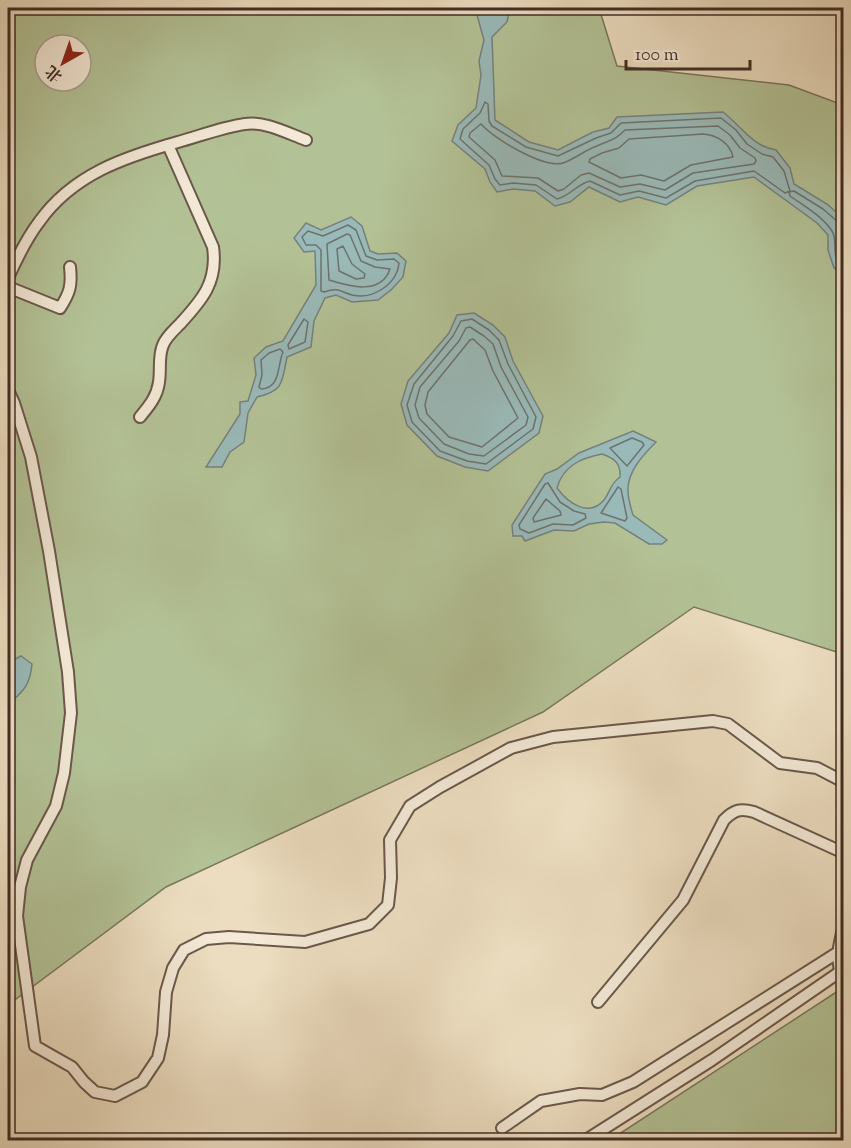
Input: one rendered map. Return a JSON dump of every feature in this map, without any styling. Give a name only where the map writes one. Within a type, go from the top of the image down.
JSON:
[{"type":"street","points":[[8,278],[25,242],[40,220],[76,184],[103,168],[132,155],[246,123],[269,126],[306,140]]},
{"type":"street","points":[[140,417],[154,400],[159,383],[162,347],[168,336],[205,294],[213,278],[215,261],[213,248],[168,145]]},
{"type":"street","points":[[8,287],[60,308],[69,295],[72,283],[70,267]]},
{"type":"street","points":[[8,390],[31,457],[50,551],[68,672],[71,713],[64,773],[56,806],[27,860],[20,887],[17,916],[35,1046],[72,1067],[95,1092],[115,1096],[141,1082],[158,1058],[163,1035],[166,992],[173,968],[184,950],[206,939],[229,937],[305,942],[369,924],[388,905],[391,878],[390,840],[410,806],[511,748],[553,737],[713,721],[728,724],[780,763],[817,768],[843,782]]},
{"type":"street","points":[[598,1002],[683,900],[724,820],[732,812],[742,809],[754,812],[843,853]]},
{"type":"street","points":[[843,925],[837,953],[843,983]]},
{"type":"street","points":[[502,1128],[542,1101],[580,1094],[602,1095],[633,1082],[837,953]]},
{"type":"street","points":[[586,1140],[712,1060],[841,970]]},
{"type":"green space","points":[[8,8],[599,8],[617,66],[789,85],[843,105],[843,654],[694,607],[543,712],[166,887],[8,1005]]},
{"type":"green space","points":[[838,991],[844,1006],[843,1140],[610,1140]]},
{"type":"water","points":[[475,8],[510,8],[507,22],[492,37],[495,120],[529,142],[558,150],[593,132],[609,128],[617,117],[723,112],[753,140],[776,150],[790,168],[794,184],[827,204],[843,218],[843,273],[834,268],[828,250],[828,235],[817,223],[754,177],[697,186],[666,205],[638,197],[620,202],[589,187],[570,202],[555,206],[535,191],[513,189],[497,192],[485,169],[452,141],[458,125],[476,108],[481,75],[479,61],[484,40]]},
{"type":"water","points":[[351,217],[362,226],[370,251],[378,254],[397,253],[406,261],[403,277],[378,300],[352,302],[336,295],[325,298],[314,321],[311,347],[287,357],[284,373],[277,388],[266,395],[257,397],[248,413],[244,442],[230,452],[222,467],[206,467],[240,414],[240,402],[248,401],[256,375],[254,358],[266,347],[283,341],[316,285],[315,251],[304,252],[294,238],[306,223],[321,230]]},
{"type":"water","points":[[474,313],[493,325],[505,337],[513,361],[543,416],[539,433],[488,471],[465,467],[437,456],[407,425],[401,404],[408,381],[449,333],[457,315]]},
{"type":"water","points":[[633,431],[656,442],[641,458],[633,471],[628,484],[628,494],[633,515],[667,540],[662,544],[649,544],[615,523],[604,522],[589,524],[574,531],[554,530],[525,541],[522,536],[513,536],[512,525],[545,474],[557,469],[579,453]],"holes":[[[602,454],[613,459],[620,472],[620,477],[612,485],[604,500],[592,508],[585,508],[567,499],[557,488],[564,474],[574,464]]]},
{"type":"water","points":[[21,656],[32,664],[30,678],[22,692],[8,705],[8,663]]}]
